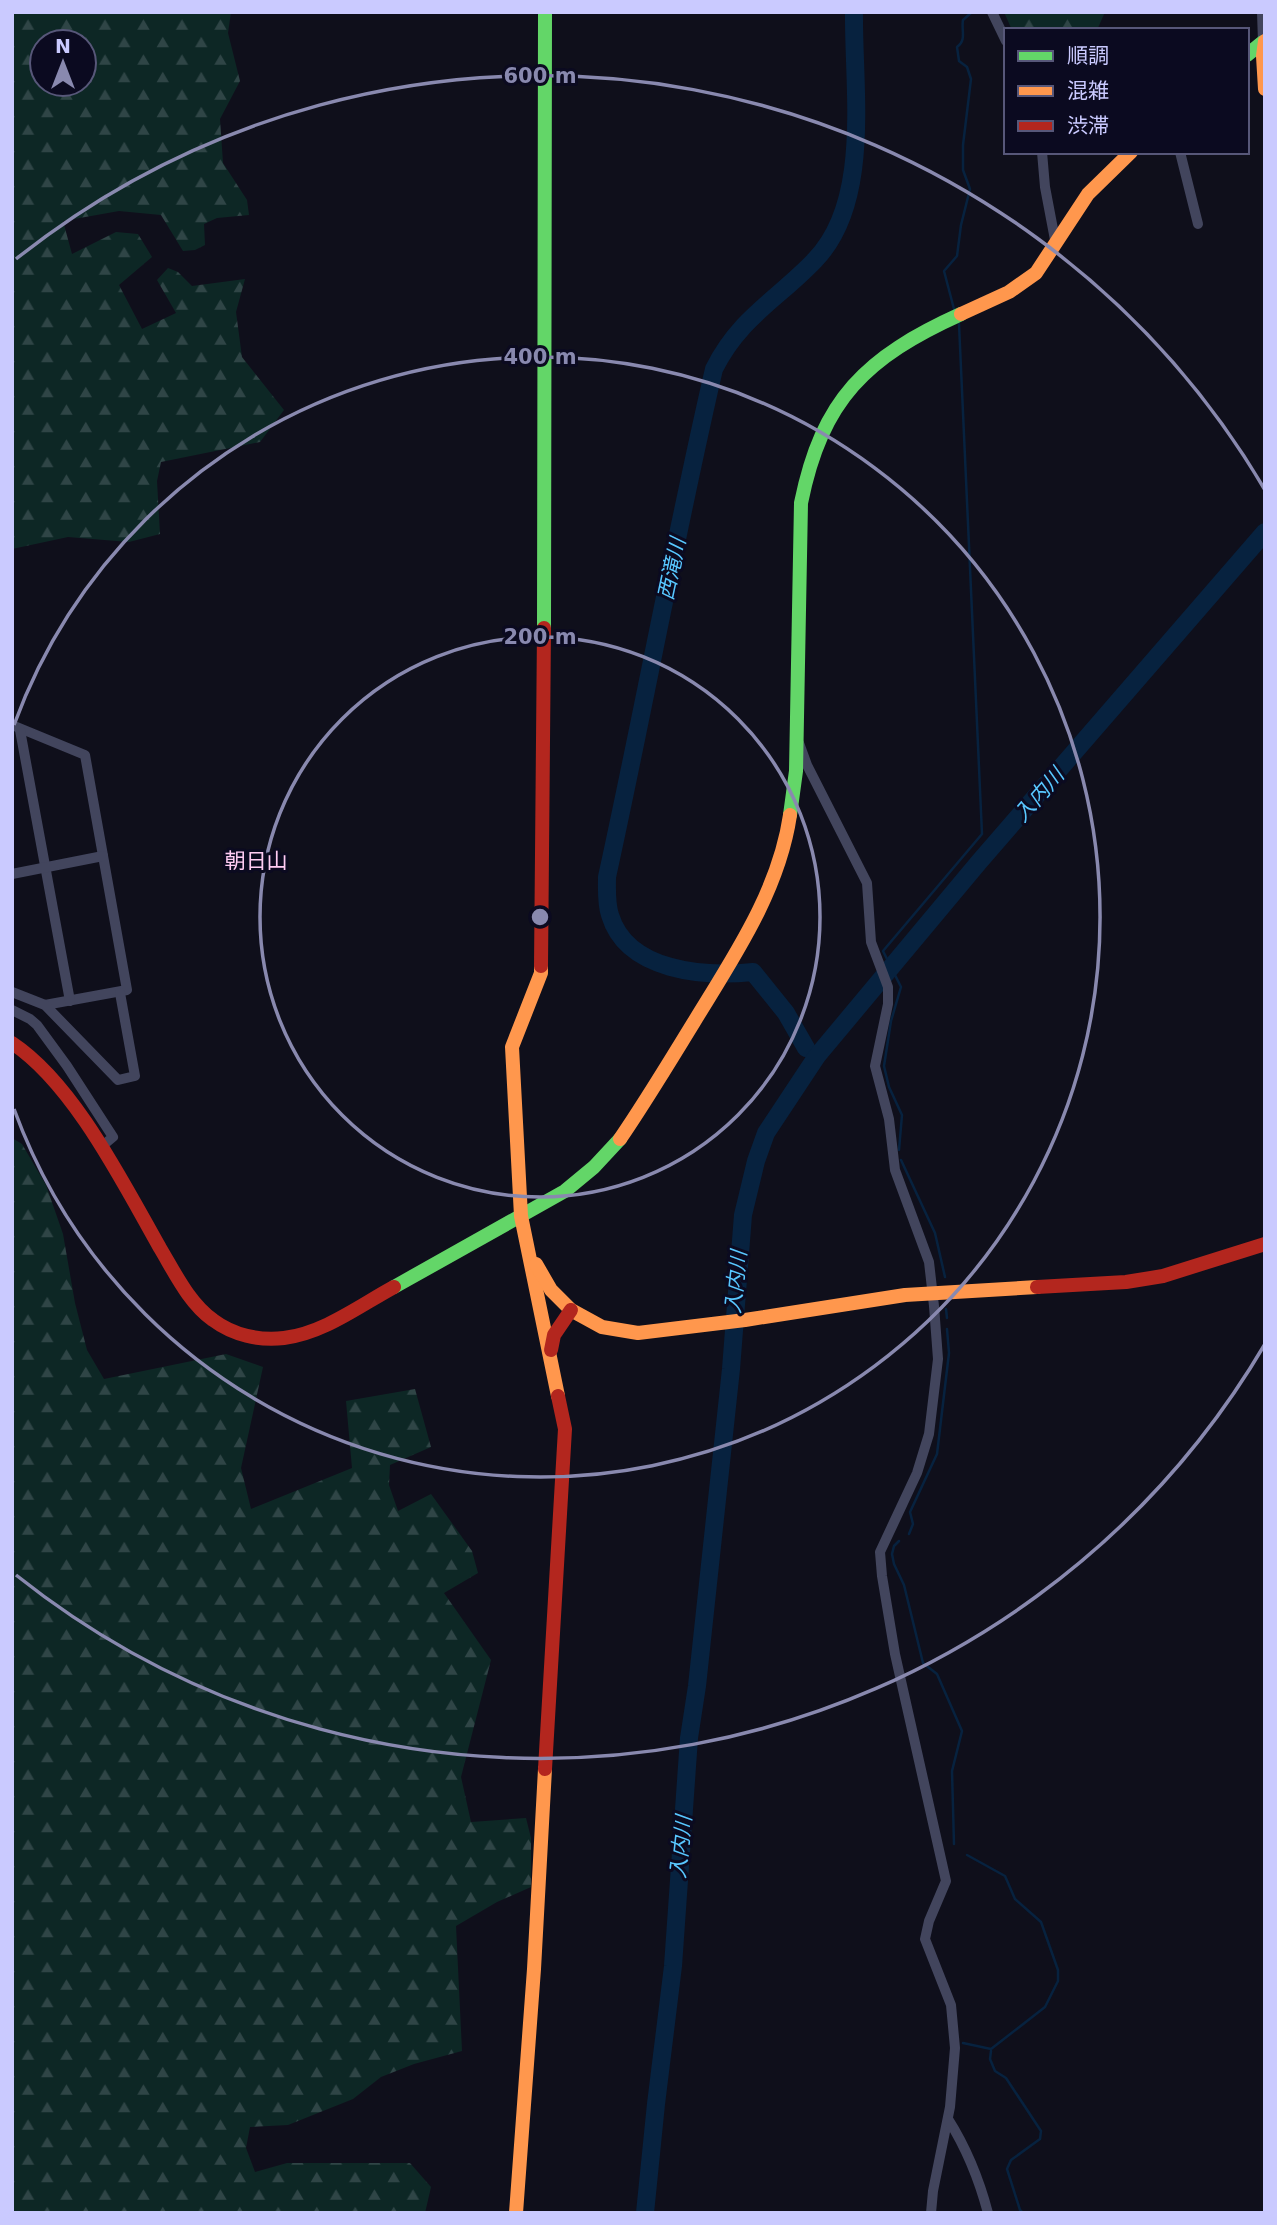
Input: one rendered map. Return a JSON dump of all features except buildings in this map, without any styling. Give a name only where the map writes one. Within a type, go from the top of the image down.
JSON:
[{"type":"street","points":[[516,2213],[535,1956],[565,1429],[521,1216],[512,1047],[541,973],[543,939],[545,12]]},
{"type":"street","points":[[992,12],[1004,37]]},
{"type":"street","points":[[1262,12],[1265,89]]},
{"type":"street","points":[[1249,53],[1264,42]]},
{"type":"street","points":[[1042,154],[1045,187],[1056,245]]},
{"type":"street","points":[[12,1043],[37,1060],[52,1075],[100,1147],[198,1306],[224,1328],[257,1339],[291,1338],[324,1326],[565,1191],[617,1144],[635,1118],[715,987],[770,889],[787,833],[796,771],[801,503],[807,470],[825,425],[846,393],[883,356],[918,333],[999,296],[1036,272],[1056,245],[1077,207],[1094,186],[1129,154]]},
{"type":"street","points":[[1180,154],[1198,224]]},
{"type":"street","points":[[16,727],[85,755],[127,990],[45,1005]]},
{"type":"street","points":[[16,727],[70,1001]]},
{"type":"street","points":[[797,739],[807,765],[867,883],[871,942],[888,987],[888,1004],[875,1066],[889,1119],[895,1170],[929,1262],[933,1294],[938,1359],[929,1434],[916,1473],[880,1552],[881,1576],[895,1654],[946,1881],[929,1921],[925,1939],[951,2005],[955,2048],[948,2119],[931,2213]]},
{"type":"street","points":[[12,874],[103,856]]},
{"type":"street","points":[[12,992],[45,1005],[118,1080],[135,1076],[120,993]]},
{"type":"street","points":[[12,1010],[37,1025],[93,1104],[113,1137],[100,1147]]},
{"type":"street","points":[[527,1246],[551,1290],[571,1310],[603,1327],[638,1333],[745,1320],[905,1295],[1126,1282],[1174,1273],[1265,1244]]},
{"type":"street","points":[[550,1355],[554,1335],[571,1310]]},
{"type":"street","points":[[948,2119],[977,2176],[988,2213]]},
{"type":"green space","points":[[12,12],[231,12],[228,33],[240,81],[220,119],[223,163],[247,200],[249,215],[217,218],[204,224],[205,245],[195,250],[183,251],[161,215],[119,211],[63,221],[72,254],[116,232],[138,234],[152,257],[119,285],[142,329],[176,313],[157,280],[168,268],[178,272],[192,286],[245,279],[236,312],[242,357],[284,410],[260,442],[161,462],[157,481],[160,534],[129,542],[68,537],[12,549]]},
{"type":"green space","points":[[1004,12],[1105,12],[1098,28],[1011,28]]},
{"type":"green space","points":[[12,1138],[22,1144],[46,1185],[63,1234],[75,1303],[87,1350],[104,1379],[226,1354],[263,1367],[241,1468],[251,1509],[352,1468],[346,1401],[415,1389],[431,1447],[390,1465],[389,1485],[398,1511],[431,1494],[472,1551],[478,1573],[444,1593],[491,1660],[461,1777],[471,1822],[526,1818],[531,1838],[531,1887],[497,1902],[456,1926],[462,2051],[414,2064],[381,2077],[353,2099],[288,2125],[250,2127],[246,2148],[255,2172],[287,2163],[410,2163],[431,2187],[425,2213],[12,2213]]},
{"type":"waterway","name":"西滝川","points":[[806,1048],[786,1013],[753,972],[713,973],[670,967],[633,949],[619,934],[610,915],[607,877],[714,369],[724,351],[748,322],[815,260],[833,236],[845,207],[856,142],[854,12]]},
{"type":"waterway","points":[[954,309],[944,271],[957,256],[970,189],[963,170],[963,145],[971,79],[967,67],[959,61],[957,47],[963,38],[963,20],[972,12]]},
{"type":"waterway","points":[[899,1150],[902,1115],[889,1087],[884,1066],[891,1021],[901,987],[883,951],[982,834],[959,324]]},
{"type":"waterway","name":"入内川","points":[[645,2213],[673,1966],[689,1738],[731,1369],[743,1215],[766,1133],[817,1056],[979,862],[1265,532]]},
{"type":"waterway","points":[[901,1160],[935,1233],[945,1277]]},
{"type":"waterway","points":[[946,1309],[947,1318]]},
{"type":"waterway","points":[[909,1534],[913,1524],[910,1512],[937,1454],[949,1353],[947,1329]]},
{"type":"waterway","points":[[899,1541],[892,1554],[904,1585],[923,1663],[937,1674],[962,1731],[952,1771],[954,1844]]},
{"type":"waterway","points":[[963,2043],[991,2049],[1045,2007],[1058,1981],[1058,1970],[1041,1922],[1015,1899],[1005,1876],[967,1855]]},
{"type":"waterway","points":[[991,2051],[990,2059],[995,2071],[1006,2078],[1041,2131],[1040,2139],[1011,2160],[1007,2169],[1023,2213]]},
{"type":"traffic: fast","points":[[544,628],[545,12]]},
{"type":"traffic: fast","points":[[1249,53],[1263,42]]},
{"type":"traffic: fast","points":[[790,815],[796,771],[801,503],[810,467],[836,409],[853,386],[874,365],[899,347],[961,314]]},
{"type":"traffic: fast","points":[[394,1287],[565,1191],[594,1167],[620,1139]]},
{"type":"traffic: slow","points":[[1265,41],[1265,89]]},
{"type":"traffic: slow","points":[[961,314],[1009,292],[1036,273],[1088,194],[1129,154]]},
{"type":"traffic: slow","points":[[620,1139],[658,1081],[752,923],[776,870],[790,815]]},
{"type":"traffic: slow","points":[[541,966],[541,973],[512,1047],[521,1216],[558,1396]]},
{"type":"traffic: slow","points":[[536,1264],[551,1290],[571,1310],[602,1327],[638,1333],[745,1320],[905,1295],[1037,1287]]},
{"type":"traffic: slow","points":[[516,2213],[545,1769]]},
{"type":"traffic: jam","points":[[541,966],[544,628]]},
{"type":"traffic: jam","points":[[12,1043],[35,1061],[76,1109],[113,1165],[183,1287],[204,1313],[221,1325],[256,1338],[275,1339],[299,1335],[341,1318],[394,1287]]},
{"type":"traffic: jam","points":[[1037,1287],[1126,1282],[1163,1276],[1265,1244]]},
{"type":"traffic: jam","points":[[551,1350],[554,1335],[571,1310]]},
{"type":"traffic: jam","points":[[545,1769],[565,1429],[558,1396]]},
{"type":"district","name":"朝日山","points":[[256,861]]}]
